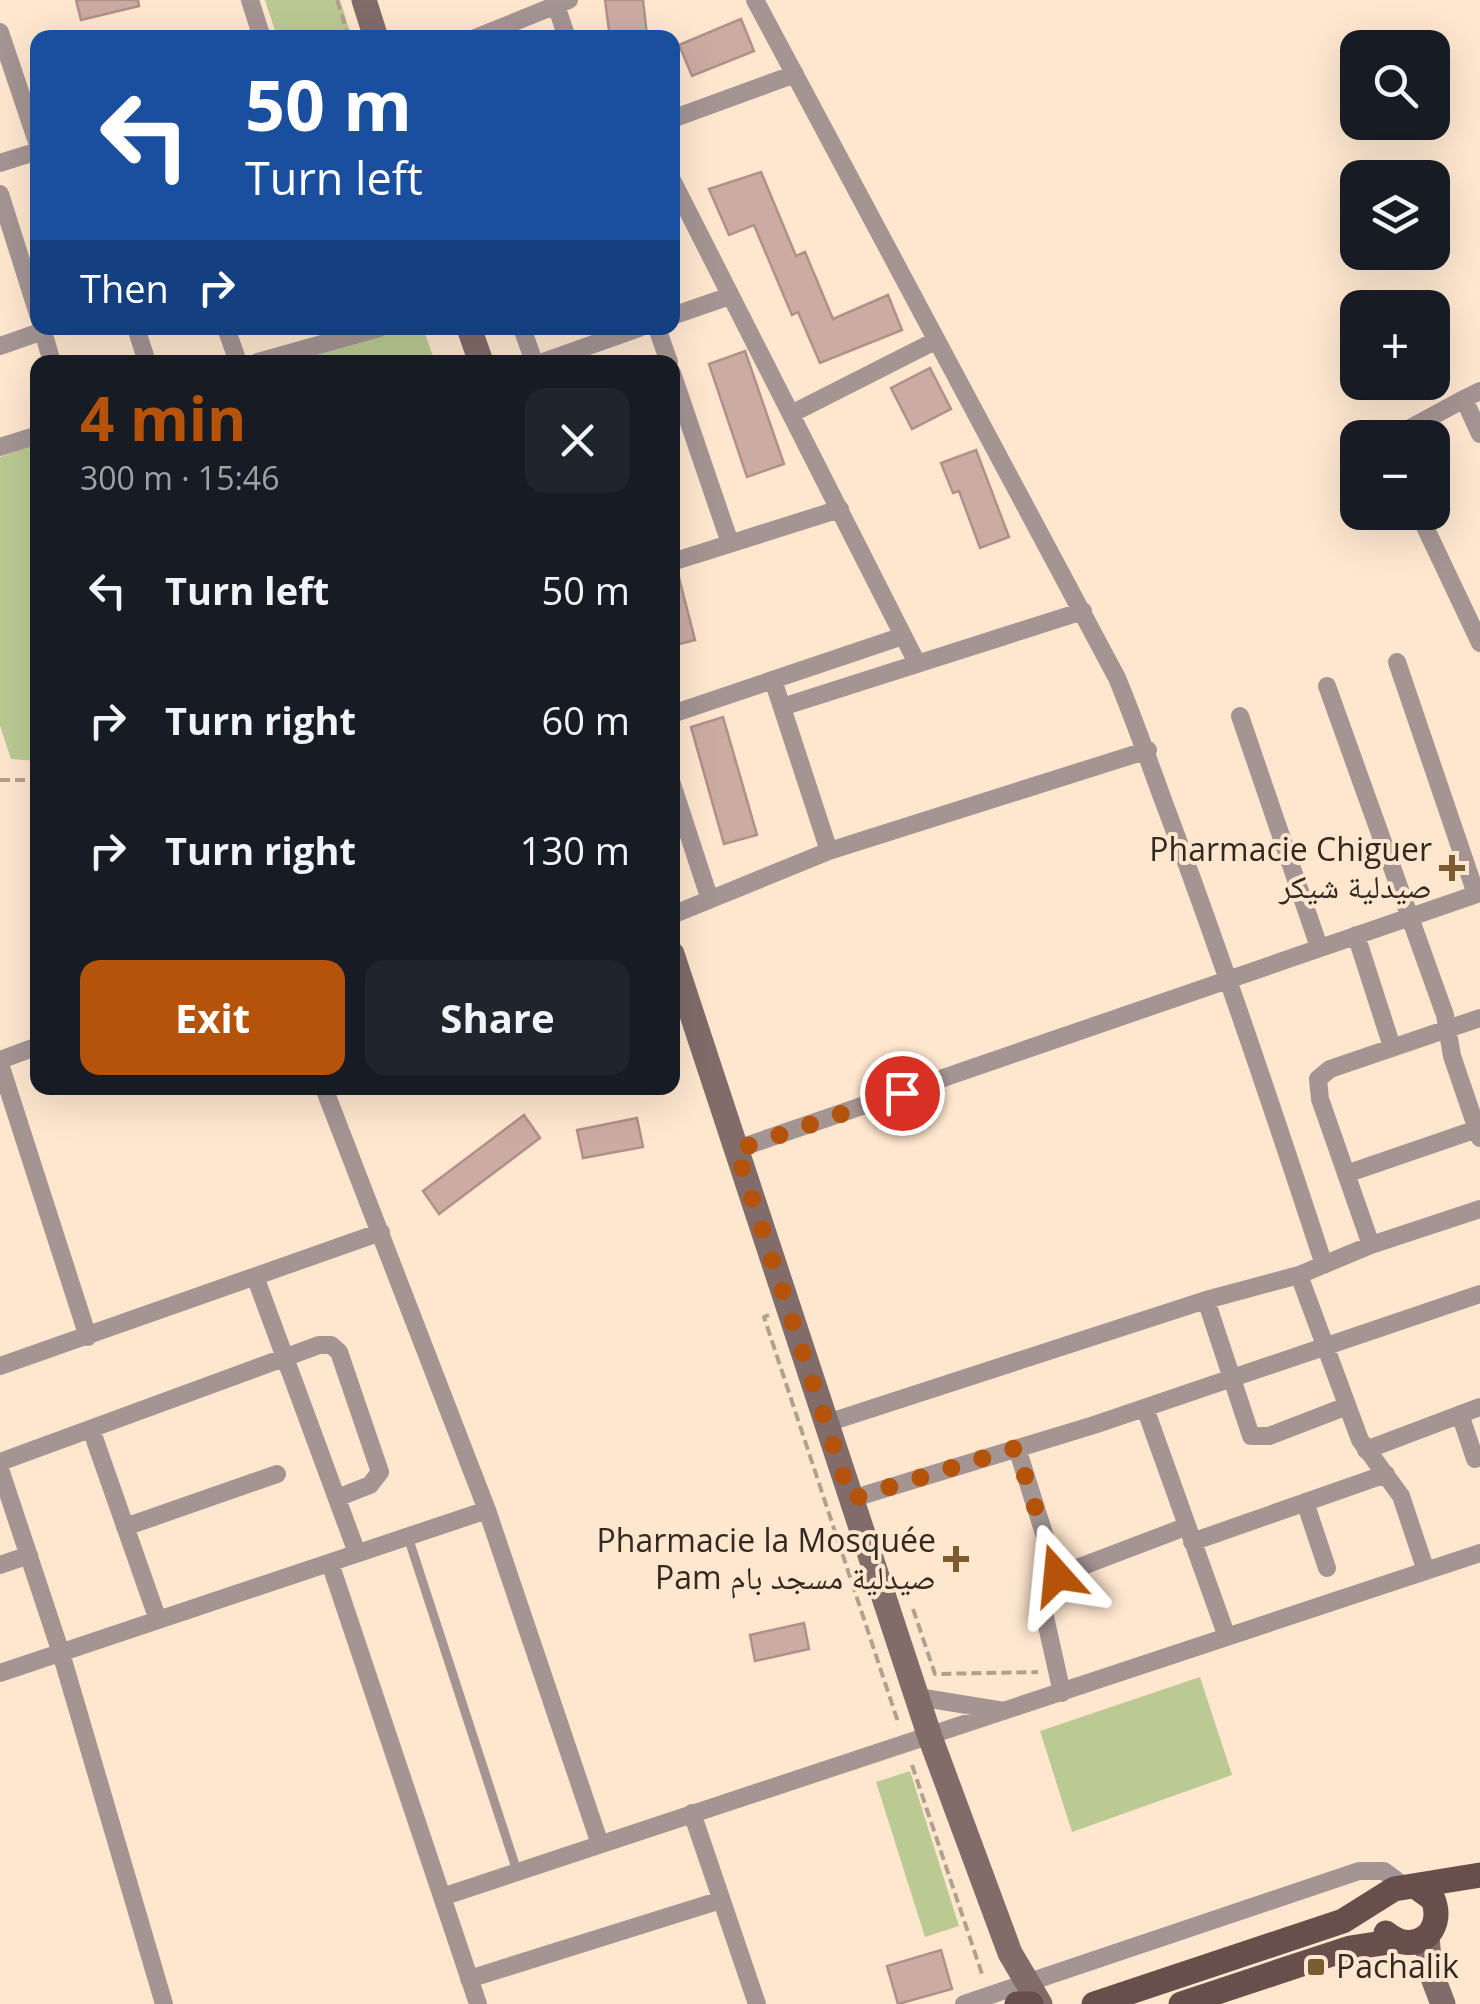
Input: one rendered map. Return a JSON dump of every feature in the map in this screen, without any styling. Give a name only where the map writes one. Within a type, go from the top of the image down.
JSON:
[{"type":"main road","points":[[364,0],[373,30]]},
{"type":"main road","points":[[680,978],[930,1737],[1010,1953],[1017,1998]]},
{"type":"main road","points":[[1094,2004],[1343,1921],[1402,1889],[1480,1875]]},
{"type":"main road","points":[[1182,2004],[1350,1948],[1417,1936],[1480,1885]]},
{"type":"main road","points":[[1402,1889],[1432,1899],[1417,1936],[1438,1992]]},
{"type":"main road","points":[[1402,1889],[1380,1916],[1382,1926],[1417,1936]]},
{"type":"street","points":[[250,0],[259,30]]},
{"type":"street","points":[[755,0],[1083,611],[1148,750],[1324,1264]]},
{"type":"street","points":[[494,30],[562,2],[566,30]]},
{"type":"street","points":[[0,32],[6,67],[30,128]]},
{"type":"street","points":[[680,117],[795,74]]},
{"type":"street","points":[[0,163],[30,151]]},
{"type":"street","points":[[0,194],[30,288]]},
{"type":"street","points":[[680,196],[917,663]]},
{"type":"street","points":[[18,249],[30,245]]},
{"type":"street","points":[[680,313],[730,296]]},
{"type":"street","points":[[0,346],[30,330]]},
{"type":"street","points":[[280,355],[344,335]]},
{"type":"street","points":[[563,355],[619,335]]},
{"type":"street","points":[[791,414],[935,341]]},
{"type":"street","points":[[1425,420],[1472,395],[1480,434]]},
{"type":"street","points":[[680,396],[730,543]]},
{"type":"street","points":[[0,447],[30,438]]},
{"type":"street","points":[[680,559],[840,509]]},
{"type":"street","points":[[1427,530],[1480,643]]},
{"type":"street","points":[[782,707],[1083,611]]},
{"type":"street","points":[[680,711],[903,636]]},
{"type":"street","points":[[736,1150],[1478,894],[1397,662]]},
{"type":"street","points":[[773,680],[829,852]]},
{"type":"street","points":[[1327,686],[1411,916],[1449,1029],[1452,1056],[1478,1134],[1346,1174]]},
{"type":"street","points":[[1240,716],[1319,947]]},
{"type":"street","points":[[680,911],[829,852],[1148,750]]},
{"type":"street","points":[[680,808],[709,897]]},
{"type":"street","points":[[1356,934],[1392,1047]]},
{"type":"street","points":[[1370,1245],[1320,1098],[1318,1079],[1330,1069],[1480,1018]]},
{"type":"street","points":[[30,1049],[0,1062],[88,1337]]},
{"type":"street","points":[[327,1095],[487,1510],[600,1844]]},
{"type":"street","points":[[827,1423],[1206,1300],[1299,1276],[1370,1245],[1480,1209]]},
{"type":"street","points":[[0,1366],[381,1232]]},
{"type":"street","points":[[1299,1276],[1347,1406],[1366,1450],[1401,1496],[1426,1571]]},
{"type":"street","points":[[256,1279],[358,1553]]},
{"type":"street","points":[[851,1499],[1145,1408],[1480,1294]]},
{"type":"street","points":[[1206,1300],[1248,1430],[1255,1438],[1347,1406]]},
{"type":"street","points":[[164,2004],[61,1653],[1,1470],[91,1428],[319,1345],[331,1345],[339,1352],[380,1472],[370,1485],[337,1498]]},
{"type":"street","points":[[1366,1450],[1480,1407]]},
{"type":"street","points":[[1145,1408],[1228,1637]]},
{"type":"street","points":[[1460,1414],[1476,1459]]},
{"type":"street","points":[[91,1428],[158,1620]]},
{"type":"street","points":[[1016,1448],[1057,1575]]},
{"type":"street","points":[[125,1527],[276,1474]]},
{"type":"street","points":[[1062,1692],[1041,1599],[1043,1581],[1386,1474]]},
{"type":"street","points":[[1305,1502],[1327,1568]]},
{"type":"street","points":[[0,1672],[487,1510]]},
{"type":"street","points":[[442,1897],[1480,1553]]},
{"type":"street","points":[[0,1565],[29,1555]]},
{"type":"street","points":[[330,1563],[478,2004]]},
{"type":"street","points":[[918,1696],[1004,1711]]},
{"type":"street","points":[[692,1814],[756,2004]]},
{"type":"street","points":[[964,2004],[1017,1998],[1358,1871],[1384,1871],[1402,1889]]},
{"type":"street","points":[[470,1979],[720,1900]]},
{"type":"lane","points":[[408,1538],[517,1870]]},
{"type":"path","points":[[337,0],[346,30]]},
{"type":"path","points":[[0,780],[30,780]]},
{"type":"path","points":[[910,1598],[935,1674],[1057,1672]]},
{"type":"path","points":[[912,1765],[1017,1998]]},
{"type":"green space","points":[[265,0],[340,0],[349,30],[275,30]]},
{"type":"green space","points":[[370,335],[425,335],[433,355],[308,355]]},
{"type":"green space","points":[[30,447],[30,760],[11,759],[0,726],[0,457]]},
{"type":"green space","points":[[1200,1677],[1232,1775],[1072,1832],[1040,1731]]},
{"type":"green space","points":[[910,1771],[959,1926],[925,1937],[876,1782]]},
{"type":"building","points":[[76,0],[138,0],[139,6],[81,20]]},
{"type":"building","points":[[605,0],[643,0],[646,30],[609,30]]},
{"type":"building","points":[[741,19],[754,51],[692,76],[680,45]]},
{"type":"building","points":[[761,172],[796,256],[805,252],[833,319],[888,295],[902,330],[820,363],[798,312],[792,315],[754,225],[729,235],[709,189]]},
{"type":"building","points":[[745,351],[784,464],[747,477],[709,364]]},
{"type":"building","points":[[930,368],[951,409],[912,429],[891,388]]},
{"type":"building","points":[[976,450],[1009,537],[980,548],[959,491],[953,493],[941,463]]},
{"type":"building","points":[[680,582],[695,640],[680,644]]},
{"type":"building","points":[[723,717],[757,835],[724,844],[691,727]]},
{"type":"building","points":[[524,1115],[540,1138],[439,1214],[423,1191]]},
{"type":"building","points":[[637,1118],[643,1147],[583,1158],[577,1130]]},
{"type":"building","points":[[804,1623],[809,1649],[755,1661],[750,1635]]},
{"type":"building","points":[[941,1950],[952,1989],[898,2004],[887,1966]]},
{"type":"place","name":"Pharmacie Chiguer صيدلية شيكر","points":[[1452,868]]},
{"type":"place","name":"Pharmacie la Mosquée Pam صيدلية مسجد بام","points":[[956,1559]]},
{"type":"place","name":"Pachalik","points":[[1316,1967]]},
{"type":"route","points":[[902,1093],[736,1150],[851,1499],[1016,1448],[1057,1575]]}]
